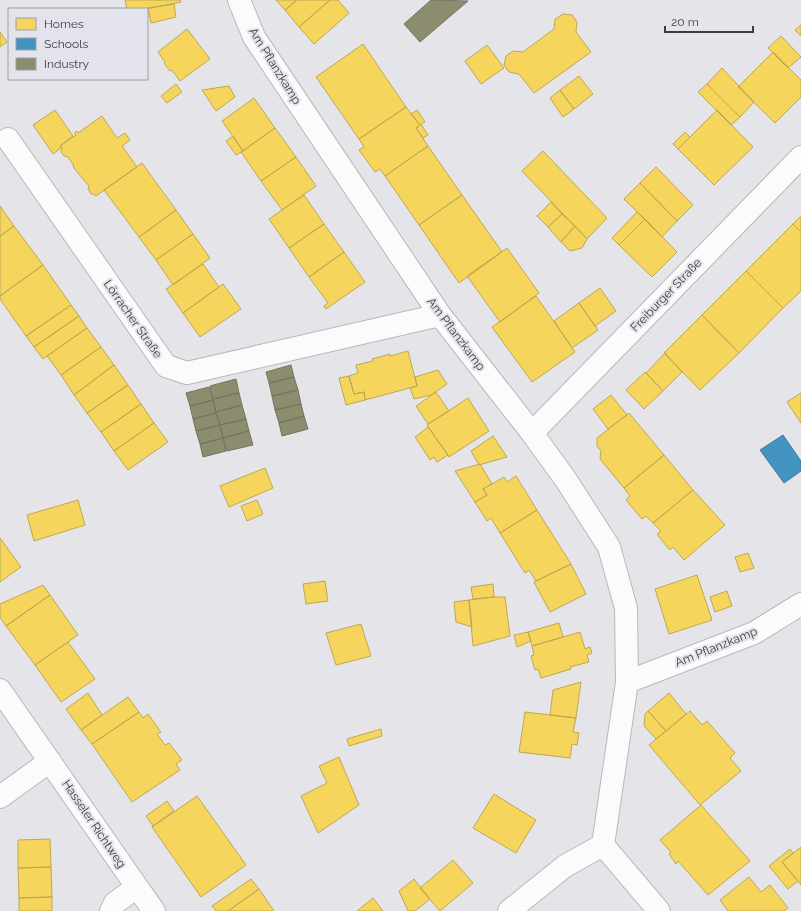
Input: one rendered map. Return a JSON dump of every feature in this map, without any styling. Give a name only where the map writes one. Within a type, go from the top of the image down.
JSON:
[{"type":"street","name":"Am Pflanzkamp","points":[[239,0],[254,36],[440,315],[532,433],[566,480],[609,547],[626,608],[627,682],[603,845]]},
{"type":"street","name":"Lörracher Straße","points":[[8,139],[166,366],[187,373],[440,315]]},
{"type":"street","name":"Freiburger Straße","points":[[532,433],[801,157]]},
{"type":"street","name":"Am Pflanzkamp","points":[[627,682],[754,633],[801,604]]},
{"type":"street","name":"Hasseler Richtweg","points":[[0,690],[154,911]]},
{"type":"street","points":[[0,797],[50,761]]},
{"type":"street","points":[[509,911],[565,866],[603,845],[659,911]]},
{"type":"street","points":[[111,911],[115,903],[137,887]]},
{"type":"building: Homes","points":[[125,0],[180,0],[181,2],[148,9],[127,8]]},
{"type":"building: Homes","points":[[276,0],[297,0],[285,10]]},
{"type":"building: Homes","points":[[297,0],[330,0],[299,27],[285,10]]},
{"type":"building: Homes","points":[[330,0],[338,0],[349,13],[314,44],[299,27]]},
{"type":"building: Homes","points":[[174,4],[176,17],[151,23],[148,8]]},
{"type":"building: Homes","points":[[563,14],[572,15],[577,22],[576,32],[591,52],[534,93],[519,74],[509,72],[504,65],[506,56],[513,51],[523,52],[554,29],[555,19]]},
{"type":"building: Homes","points":[[801,25],[801,36],[795,30]]},
{"type":"building: Homes","points":[[187,29],[210,59],[180,81],[172,70],[170,71],[158,52]]},
{"type":"building: Homes","points":[[0,32],[7,42],[0,47]]},
{"type":"building: Homes","points":[[781,36],[801,57],[788,68],[768,48]]},
{"type":"building: Homes","points":[[363,44],[406,107],[359,139],[316,77]]},
{"type":"building: Homes","points":[[487,45],[504,68],[481,84],[465,61]]},
{"type":"building: Homes","points":[[773,52],[801,80],[801,97],[775,123],[738,87]]},
{"type":"building: Homes","points":[[722,68],[754,102],[740,117],[707,84]]},
{"type":"building: Homes","points":[[579,76],[593,94],[574,109],[560,90]]},
{"type":"building: Homes","points":[[176,84],[182,92],[167,103],[161,96]]},
{"type":"building: Homes","points":[[707,84],[740,117],[731,125],[698,92]]},
{"type":"building: Homes","points":[[229,86],[235,97],[216,111],[202,90]]},
{"type":"building: Homes","points":[[560,90],[574,109],[563,117],[550,98]]},
{"type":"building: Homes","points":[[254,98],[275,128],[243,151],[222,121]]},
{"type":"building: Homes","points":[[406,107],[420,125],[416,128],[428,146],[385,176],[380,169],[375,172],[359,150],[364,147],[359,139]]},
{"type":"building: Homes","points":[[55,110],[73,136],[60,146],[61,148],[53,154],[33,125]]},
{"type":"building: Homes","points":[[417,110],[425,122],[421,124],[428,135],[423,138],[416,128],[420,125],[411,114]]},
{"type":"building: Homes","points":[[717,110],[753,147],[714,185],[678,149]]},
{"type":"building: Homes","points":[[102,116],[117,138],[125,133],[130,140],[122,146],[137,167],[96,196],[91,194],[88,189],[89,186],[73,167],[74,166],[68,157],[64,156],[61,152],[62,148],[60,146],[76,135],[74,133],[77,131],[78,133]]},
{"type":"building: Homes","points":[[275,128],[296,157],[261,181],[241,152]]},
{"type":"building: Homes","points":[[685,132],[690,137],[678,149],[673,144]]},
{"type":"building: Homes","points":[[233,136],[243,151],[236,155],[226,141]]},
{"type":"building: Homes","points":[[428,146],[462,195],[419,225],[385,176]]},
{"type":"building: Homes","points":[[543,151],[607,218],[587,239],[522,171]]},
{"type":"building: Homes","points":[[296,157],[316,186],[282,210],[261,181]]},
{"type":"building: Homes","points":[[142,163],[176,210],[139,237],[104,190]]},
{"type":"building: Homes","points":[[656,167],[693,205],[677,221],[640,183]]},
{"type":"building: Homes","points":[[640,183],[677,221],[662,237],[624,199]]},
{"type":"building: Homes","points":[[304,195],[324,224],[289,248],[269,219]]},
{"type":"building: Homes","points":[[462,195],[502,252],[459,283],[419,225]]},
{"type":"building: Homes","points":[[551,202],[562,214],[548,227],[537,216]]},
{"type":"building: Homes","points":[[0,206],[14,226],[0,236]]},
{"type":"building: Homes","points":[[176,210],[193,234],[156,260],[139,237]]},
{"type":"building: Homes","points":[[637,212],[645,219],[619,245],[612,238]]},
{"type":"building: Homes","points":[[562,214],[575,226],[561,242],[548,227]]},
{"type":"building: Homes","points":[[801,216],[801,232],[793,224]]},
{"type":"building: Homes","points":[[645,219],[677,252],[652,277],[619,245]]},
{"type":"building: Homes","points":[[324,224],[344,252],[309,277],[289,248]]},
{"type":"building: Homes","points":[[793,224],[801,232],[801,291],[783,308],[746,271]]},
{"type":"building: Homes","points":[[14,226],[43,265],[0,296],[0,236]]},
{"type":"building: Homes","points":[[575,226],[587,239],[582,248],[570,251],[561,242]]},
{"type":"building: Homes","points":[[193,234],[210,258],[173,285],[156,260]]},
{"type":"building: Homes","points":[[507,248],[539,293],[500,322],[467,276]]},
{"type":"building: Homes","points":[[344,252],[365,282],[326,309],[324,306],[328,303],[309,277]]},
{"type":"building: Homes","points":[[203,264],[219,287],[183,313],[166,289]]},
{"type":"building: Homes","points":[[43,265],[71,305],[26,336],[0,299],[0,296]]},
{"type":"building: Homes","points":[[746,271],[783,308],[739,353],[702,315]]},
{"type":"building: Homes","points":[[223,284],[241,309],[200,337],[183,313]]},
{"type":"building: Homes","points":[[600,288],[616,311],[595,326],[579,303]]},
{"type":"building: Homes","points":[[536,296],[575,352],[532,382],[492,327]]},
{"type":"building: Homes","points":[[579,303],[598,330],[572,348],[554,321]]},
{"type":"building: Homes","points":[[71,305],[79,316],[34,347],[26,336]]},
{"type":"building: Homes","points":[[702,315],[739,353],[700,390],[664,353]]},
{"type":"building: Homes","points":[[79,316],[87,328],[43,359],[34,347]]},
{"type":"building: Homes","points":[[87,328],[101,347],[61,375],[47,356]]},
{"type":"building: Homes","points":[[101,347],[114,365],[74,395],[61,375]]},
{"type":"building: Homes","points":[[408,351],[417,386],[365,400],[364,392],[354,394],[349,376],[358,373],[356,365],[373,361],[372,359],[390,354],[390,356]]},
{"type":"building: Homes","points":[[665,353],[682,372],[663,391],[646,373]]},
{"type":"building: Homes","points":[[114,365],[128,385],[87,413],[74,395]]},
{"type":"building: Homes","points":[[438,370],[447,384],[431,395],[414,399],[410,388],[417,386],[415,377]]},
{"type":"building: Homes","points":[[645,372],[663,391],[644,409],[626,390]]},
{"type":"building: Homes","points":[[349,376],[354,394],[364,392],[365,400],[346,405],[339,378]]},
{"type":"building: Homes","points":[[128,385],[141,404],[101,432],[87,413]]},
{"type":"building: Homes","points":[[436,392],[449,411],[428,424],[416,406]]},
{"type":"building: Homes","points":[[801,393],[801,423],[787,402]]},
{"type":"building: Homes","points":[[611,395],[627,415],[608,429],[593,409]]},
{"type":"building: Homes","points":[[468,398],[489,431],[449,457],[427,425]]},
{"type":"building: Homes","points":[[141,404],[154,423],[114,451],[101,432]]},
{"type":"building: Homes","points":[[629,413],[664,455],[624,488],[600,459],[601,451],[597,446],[597,438]]},
{"type":"building: Homes","points":[[154,423],[168,442],[128,470],[114,451]]},
{"type":"building: Homes","points":[[428,427],[448,455],[437,462],[434,457],[430,460],[415,437]]},
{"type":"building: Homes","points":[[493,436],[507,457],[479,465],[471,451]]},
{"type":"building: Homes","points":[[664,455],[693,490],[653,523],[646,516],[642,519],[626,500],[630,496],[624,488]]},
{"type":"building: Homes","points":[[480,464],[492,484],[483,489],[487,495],[475,502],[455,471]]},
{"type":"building: Homes","points":[[265,468],[273,488],[229,507],[220,486]]},
{"type":"building: Homes","points":[[516,476],[537,510],[500,533],[491,518],[487,521],[475,502],[487,495],[483,489],[504,477],[507,482]]},
{"type":"building: Homes","points":[[693,490],[725,525],[684,560],[673,547],[670,550],[663,542],[657,534],[661,531],[653,523]]},
{"type":"building: Homes","points":[[78,500],[85,525],[34,541],[27,515]]},
{"type":"building: Homes","points":[[257,500],[263,514],[247,521],[241,506]]},
{"type":"building: Homes","points":[[537,510],[571,564],[536,581],[529,570],[525,573],[500,533]]},
{"type":"building: Homes","points":[[0,538],[21,567],[0,582]]},
{"type":"building: Homes","points":[[748,553],[754,568],[740,572],[735,557]]},
{"type":"building: Homes","points":[[571,564],[586,594],[550,612],[534,582]]},
{"type":"building: Homes","points":[[697,575],[712,620],[669,634],[655,589]]},
{"type":"building: Homes","points":[[325,581],[328,601],[306,604],[303,584]]},
{"type":"building: Homes","points":[[493,584],[494,597],[473,599],[471,587]]},
{"type":"building: Homes","points":[[43,585],[50,595],[6,626],[0,617],[0,604]]},
{"type":"building: Homes","points":[[727,591],[732,606],[715,612],[710,597]]},
{"type":"building: Homes","points":[[50,595],[78,635],[35,665],[6,626]]},
{"type":"building: Homes","points":[[505,597],[510,636],[473,646],[469,600]]},
{"type":"building: Homes","points":[[469,600],[472,627],[456,622],[454,602]]},
{"type":"building: Homes","points":[[559,623],[563,637],[532,646],[528,632]]},
{"type":"building: Homes","points":[[361,624],[371,656],[336,665],[326,633]]},
{"type":"building: Homes","points":[[528,632],[531,641],[517,647],[514,635]]},
{"type":"building: Homes","points":[[580,632],[585,649],[590,647],[592,653],[587,655],[589,662],[570,667],[571,669],[541,678],[538,669],[535,670],[531,656],[534,655],[532,646]]},
{"type":"building: Homes","points":[[68,642],[95,679],[61,702],[35,665]]},
{"type":"building: Homes","points":[[581,682],[576,718],[550,715],[553,690]]},
{"type":"building: Homes","points":[[88,693],[102,715],[81,730],[66,709]]},
{"type":"building: Homes","points":[[669,693],[686,714],[666,731],[648,711]]},
{"type":"building: Homes","points":[[128,697],[139,712],[92,744],[81,730]]},
{"type":"building: Homes","points":[[648,711],[666,731],[656,739],[644,726],[645,714]]},
{"type":"building: Homes","points":[[690,711],[702,725],[707,721],[735,753],[730,758],[741,771],[700,805],[649,745]]},
{"type":"building: Homes","points":[[139,712],[143,718],[148,714],[161,732],[157,734],[165,745],[169,743],[182,760],[176,764],[180,770],[132,802],[92,744]]},
{"type":"building: Homes","points":[[525,712],[576,718],[573,732],[579,733],[577,745],[572,744],[570,758],[519,752]]},
{"type":"building: Homes","points":[[381,729],[382,736],[349,746],[347,739]]},
{"type":"building: Homes","points":[[339,757],[359,805],[318,833],[301,796],[327,783],[319,766]]},
{"type":"building: Homes","points":[[494,794],[536,820],[516,853],[473,828]]},
{"type":"building: Homes","points":[[197,796],[246,865],[201,897],[152,827]]},
{"type":"building: Homes","points":[[167,801],[174,811],[153,826],[146,816]]},
{"type":"building: Homes","points":[[701,805],[750,861],[708,895],[678,861],[676,864],[669,854],[671,852],[660,840]]},
{"type":"building: Homes","points":[[50,839],[51,867],[18,868],[18,840]]},
{"type":"building: Homes","points":[[801,847],[801,885],[782,862]]},
{"type":"building: Homes","points":[[790,849],[793,853],[782,862],[798,881],[788,889],[769,866]]},
{"type":"building: Homes","points":[[453,860],[473,883],[440,911],[420,888]]},
{"type":"building: Homes","points":[[51,867],[52,897],[19,898],[18,868]]},
{"type":"building: Homes","points":[[749,877],[761,892],[770,885],[788,908],[784,911],[728,911],[720,900]]},
{"type":"building: Homes","points":[[251,879],[259,889],[228,911],[216,911],[212,906]]},
{"type":"building: Homes","points":[[414,879],[430,899],[415,911],[408,911],[399,891]]},
{"type":"building: Homes","points":[[259,889],[274,911],[228,911]]},
{"type":"building: Homes","points":[[52,897],[52,911],[19,911],[19,898]]},
{"type":"building: Homes","points":[[373,898],[383,911],[357,911]]},
{"type":"building: Schools","points":[[783,435],[801,461],[801,471],[784,483],[760,450]]},
{"type":"building: Industry","points":[[431,0],[468,1],[420,42],[404,24]]},
{"type":"building: Industry","points":[[291,365],[294,377],[269,383],[266,372]]},
{"type":"building: Industry","points":[[294,377],[298,390],[272,396],[269,383]]},
{"type":"building: Industry","points":[[236,379],[239,393],[213,399],[210,386]]},
{"type":"building: Industry","points":[[209,387],[213,400],[190,406],[186,393]]},
{"type":"building: Industry","points":[[298,390],[301,404],[275,410],[272,396]]},
{"type":"building: Industry","points":[[239,393],[242,405],[216,412],[213,399]]},
{"type":"building: Industry","points":[[213,400],[216,413],[193,419],[190,406]]},
{"type":"building: Industry","points":[[301,404],[304,416],[279,423],[275,410]]},
{"type":"building: Industry","points":[[242,405],[246,419],[220,425],[216,412]]},
{"type":"building: Industry","points":[[216,413],[220,425],[196,431],[193,419]]},
{"type":"building: Industry","points":[[304,416],[308,429],[282,436],[279,423]]},
{"type":"building: Industry","points":[[246,419],[249,431],[223,438],[220,425]]},
{"type":"building: Industry","points":[[220,425],[223,438],[200,444],[196,431]]},
{"type":"building: Industry","points":[[249,431],[253,445],[227,451],[223,438]]},
{"type":"building: Industry","points":[[223,438],[226,451],[203,457],[200,444]]}]
